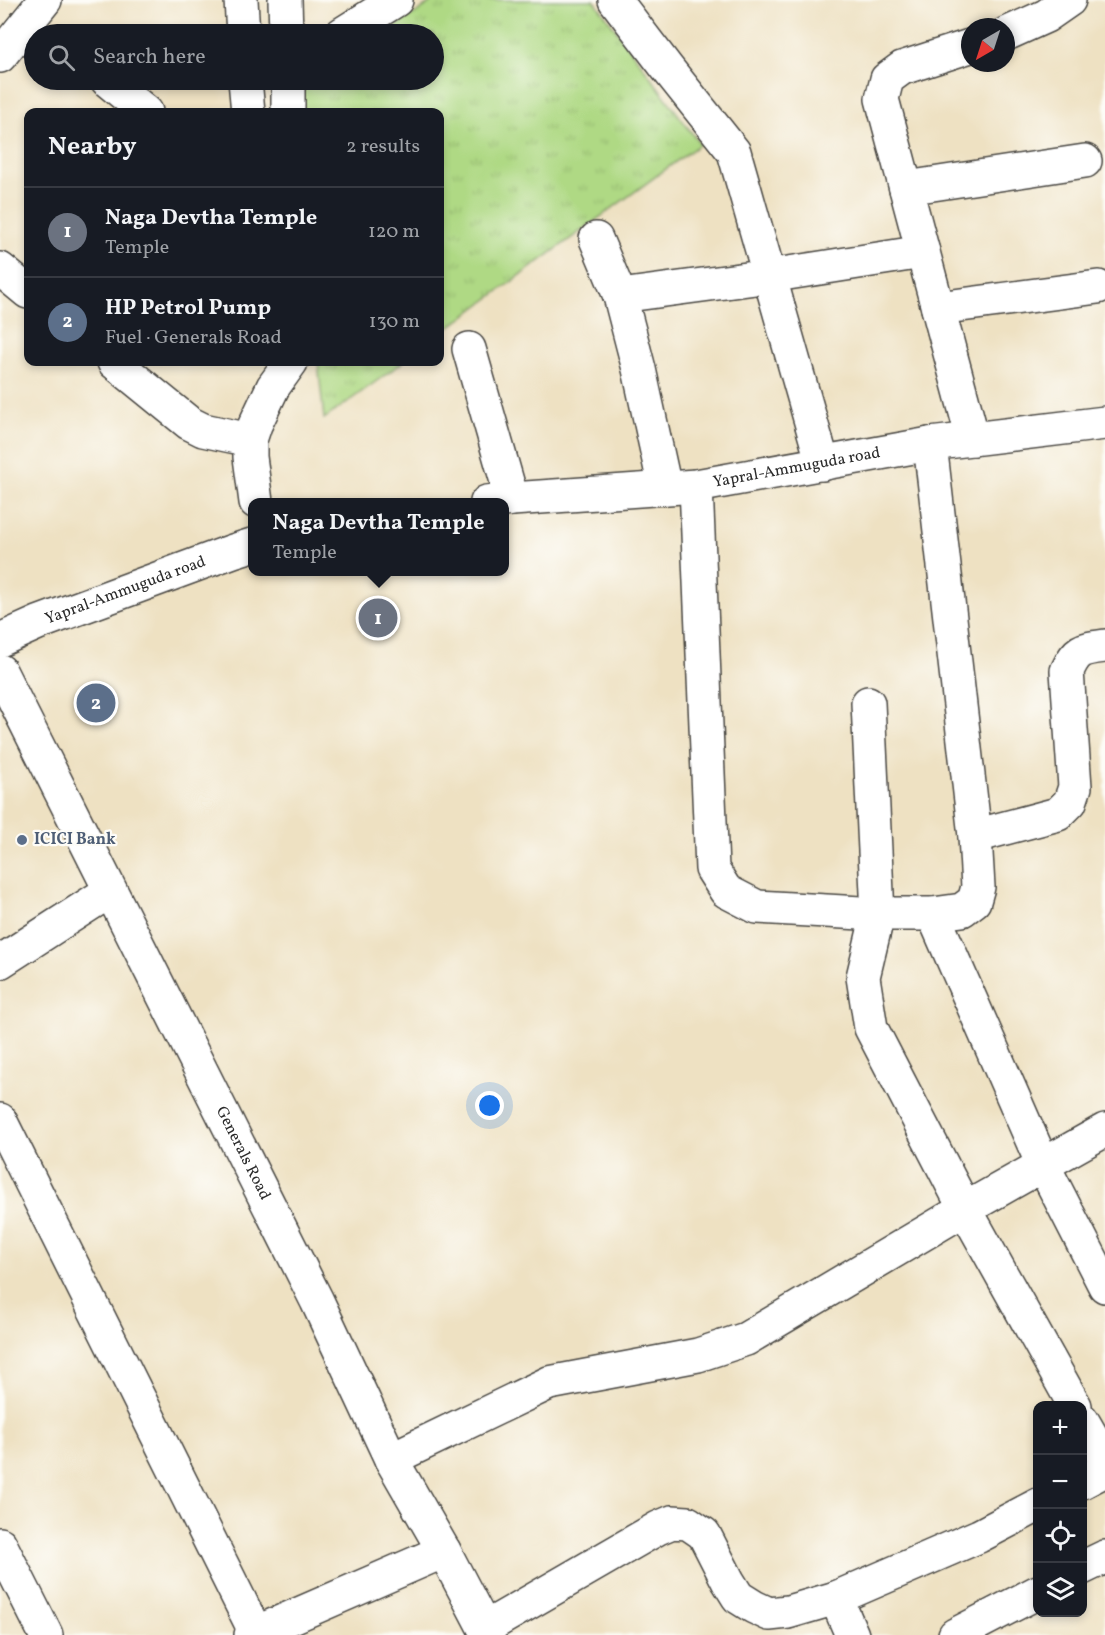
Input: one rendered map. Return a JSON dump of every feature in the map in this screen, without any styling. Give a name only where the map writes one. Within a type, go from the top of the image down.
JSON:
[{"type":"street","points":[[241,0],[242,24]]},
{"type":"street","points":[[285,0],[286,24]]},
{"type":"street","points":[[358,24],[396,0]]},
{"type":"street","points":[[615,0],[734,152],[823,464]]},
{"type":"street","points":[[1015,30],[1046,16],[1069,0]]},
{"type":"street","points":[[0,56],[24,34]]},
{"type":"street","points":[[961,49],[902,68],[887,79],[882,99],[973,439]]},
{"type":"street","points":[[119,90],[142,108]]},
{"type":"street","points":[[246,90],[248,108]]},
{"type":"street","points":[[288,90],[288,108]]},
{"type":"street","points":[[906,188],[1084,161]]},
{"type":"street","points":[[596,239],[620,296],[639,369],[681,487],[712,868],[726,891],[757,906],[878,914],[933,914],[962,910],[974,901],[978,887],[975,836],[930,444]]},
{"type":"street","points":[[620,296],[923,252]]},
{"type":"street","points":[[0,269],[24,289]]},
{"type":"street","points":[[938,308],[1098,287]]},
{"type":"street","points":[[469,350],[498,498]]},
{"type":"street","points":[[119,366],[189,423],[203,430],[250,440]]},
{"type":"street","points":[[255,498],[250,440],[275,370]]},
{"type":"street","name":"Yapral-Ammuguda road","points":[[509,500],[681,487],[930,444],[1105,423]]},
{"type":"street","name":"Yapral-Ammuguda road","points":[[0,640],[38,623],[248,546]]},
{"type":"street","points":[[975,836],[1058,814],[1070,802],[1075,787],[1067,671],[1073,658],[1084,649],[1105,646]]},
{"type":"street","name":"Generals Road","points":[[0,671],[317,1301],[391,1459],[487,1631]]},
{"type":"street","points":[[868,703],[878,914],[863,977],[871,1028],[965,1209],[1072,1401]]},
{"type":"street","points":[[0,962],[110,891]]},
{"type":"street","points":[[933,914],[1043,1165],[1105,1286]]},
{"type":"street","points":[[0,1120],[255,1634],[444,1551]]},
{"type":"street","points":[[391,1459],[549,1383],[698,1355],[746,1339],[965,1209],[1105,1130]]},
{"type":"street","points":[[1087,1426],[1105,1460]]},
{"type":"street","points":[[1087,1480],[1105,1470]]},
{"type":"street","points":[[487,1631],[648,1534],[672,1522],[688,1523],[704,1534],[738,1597],[770,1614],[788,1612],[836,1598],[979,1536],[1033,1508]]},
{"type":"street","points":[[0,1544],[46,1635]]},
{"type":"street","points":[[1087,1566],[1105,1557]]},
{"type":"street","points":[[955,1635],[1033,1595]]},
{"type":"street","points":[[836,1598],[852,1635]]},
{"type":"green space","points":[[435,0],[594,0],[700,144],[444,331],[444,108],[294,108],[293,97],[303,90],[444,90],[444,24],[399,24]]},
{"type":"green space","points":[[318,366],[397,366],[324,419]]},
{"type":"place","name":"Naga Devtha Temple","points":[[378,618]]},
{"type":"place","name":"HP Petrol Pump","points":[[96,703]]},
{"type":"place","name":"ICICI Bank","points":[[22,840]]}]
